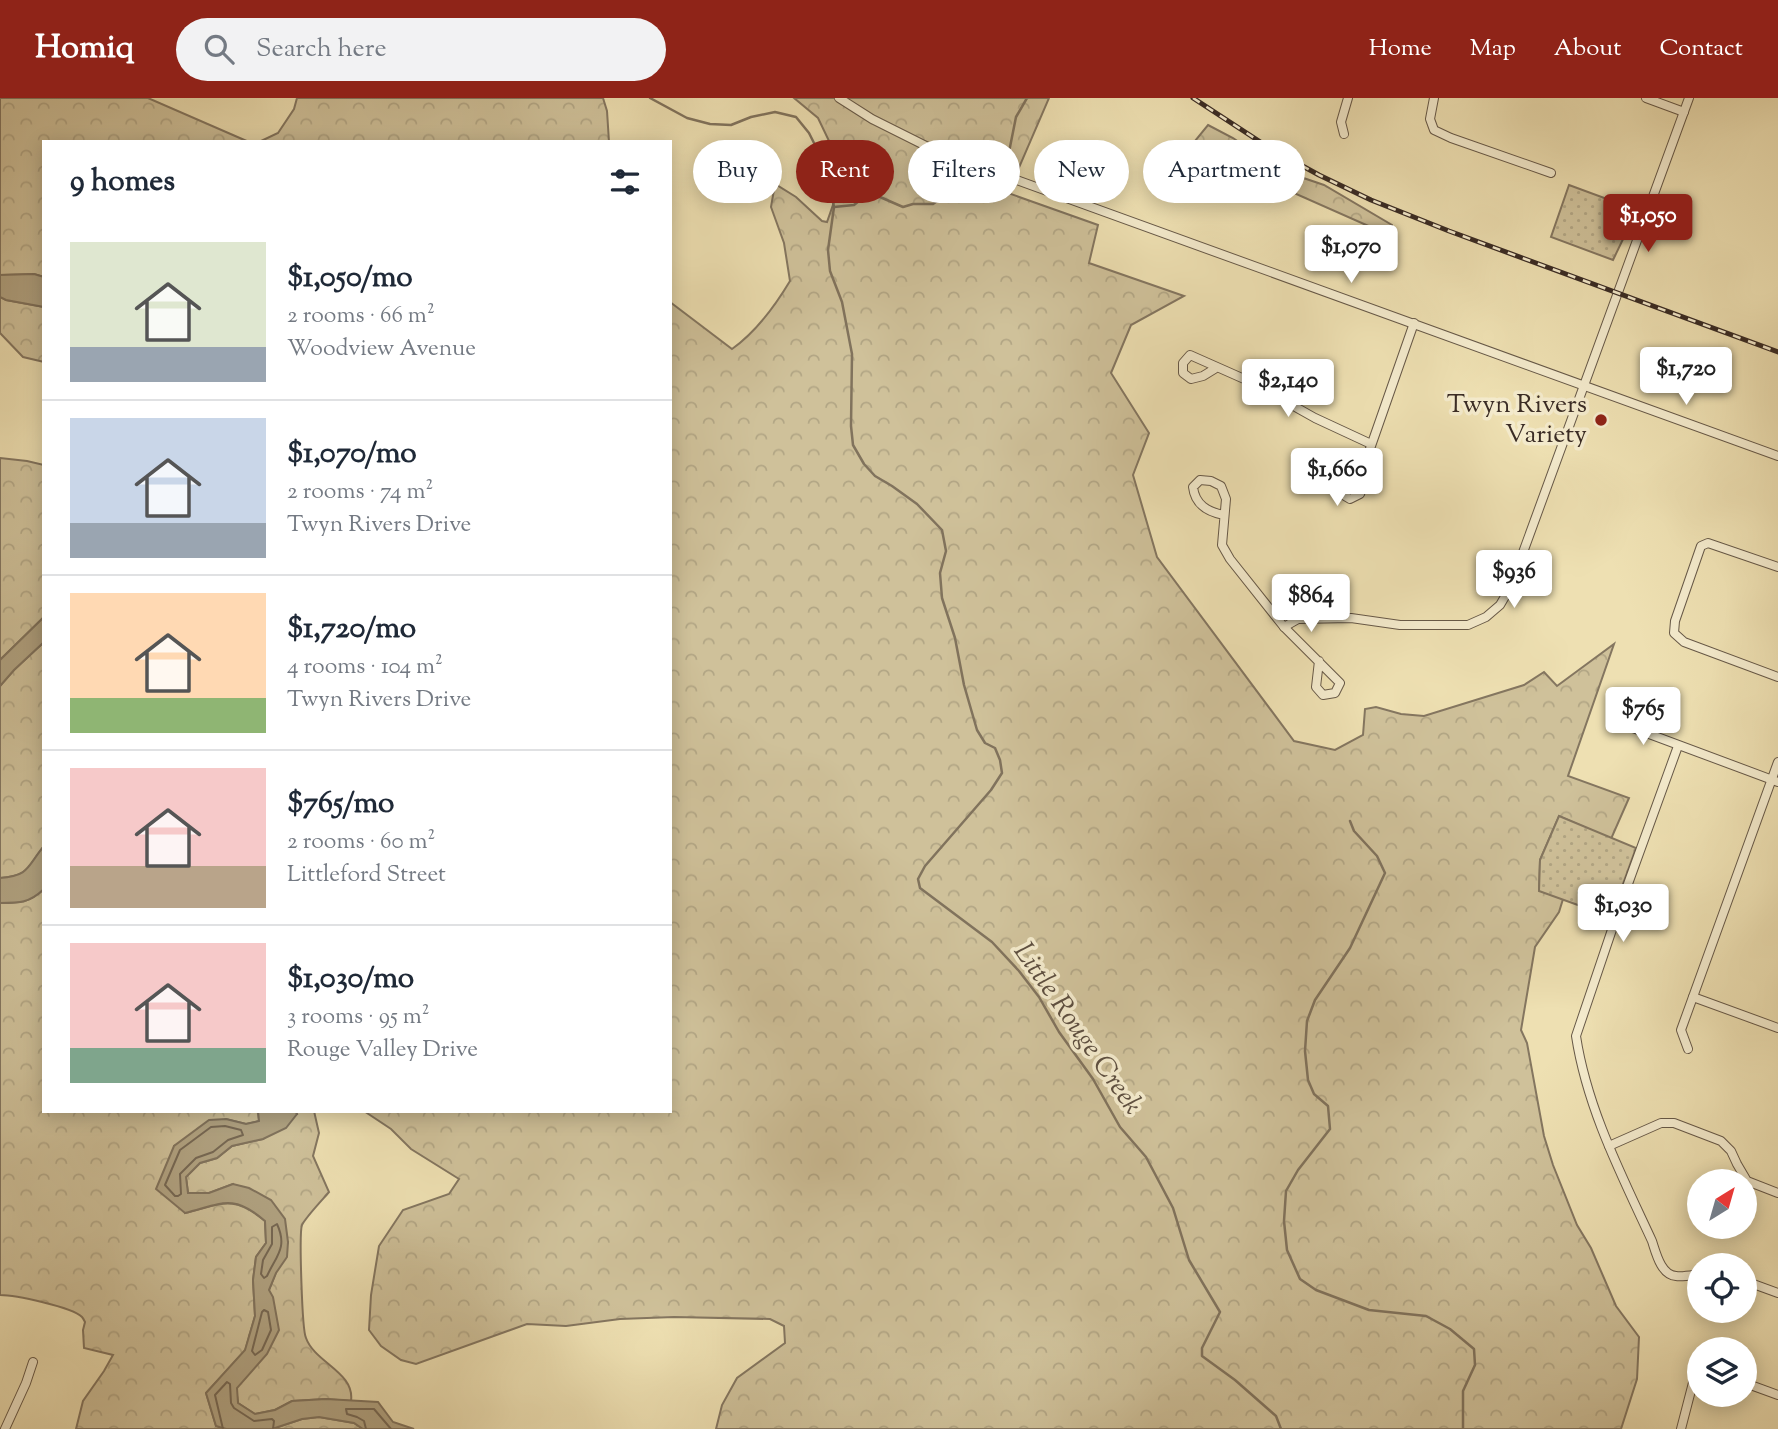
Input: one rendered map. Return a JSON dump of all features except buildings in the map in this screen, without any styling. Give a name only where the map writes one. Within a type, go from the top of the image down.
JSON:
[{"type":"street","points":[[839,98],[872,119],[934,150],[1778,456]]},
{"type":"street","points":[[1344,134],[1341,122],[1348,98]]},
{"type":"street","points":[[1434,98],[1430,119],[1434,130],[1551,173]]},
{"type":"street","points":[[1646,98],[1684,112]]},
{"type":"street","points":[[1284,627],[1298,619],[1351,618],[1400,625],[1468,625],[1486,617],[1500,605],[1510,588],[1689,98]]},
{"type":"street","points":[[1364,466],[1414,323]]},
{"type":"street","points":[[1216,368],[1251,382],[1315,418],[1371,444]]},
{"type":"street","points":[[1224,515],[1212,513],[1194,497],[1193,487],[1200,480],[1221,486],[1226,499],[1222,545],[1230,559],[1284,627],[1319,661]]},
{"type":"street","points":[[1778,567],[1708,543],[1700,546],[1675,621],[1674,633],[1684,642],[1778,677]]},
{"type":"street","points":[[1614,723],[1775,781]]},
{"type":"street","points":[[1678,746],[1576,1036],[1598,1123],[1657,1256],[1667,1273],[1687,1275]]},
{"type":"street","points":[[1688,1049],[1681,1030],[1775,781],[1778,762]]},
{"type":"street","points":[[1693,997],[1778,1028]]},
{"type":"street","points":[[1609,1146],[1661,1123],[1674,1123],[1721,1141],[1731,1151],[1747,1181],[1778,1193]]},
{"type":"street","points":[[1757,1285],[1778,1293]]},
{"type":"street","points":[[5,1429],[33,1362]]},
{"type":"street","points":[[1757,1387],[1778,1395]]},
{"type":"street","points":[[1681,1429],[1687,1404]]},
{"type":"green space","points":[[0,98],[148,98],[244,140],[42,140],[42,276],[34,274],[0,275]]},
{"type":"green space","points":[[297,98],[603,98],[607,111],[609,140],[263,140],[278,133],[294,109]]},
{"type":"green space","points":[[794,98],[1049,98],[1020,165],[1020,140],[908,140],[908,203],[1020,203],[1020,197],[1098,225],[1089,263],[1184,296],[1131,325],[1111,373],[1149,433],[1133,475],[1157,557],[1294,741],[1335,750],[1363,735],[1365,709],[1376,707],[1401,714],[1424,716],[1524,685],[1544,672],[1557,686],[1614,644],[1568,776],[1629,798],[1611,839],[1559,816],[1540,860],[1539,890],[1563,899],[1559,912],[1535,947],[1521,1030],[1527,1043],[1544,1136],[1553,1165],[1577,1225],[1591,1248],[1616,1306],[1639,1337],[1637,1379],[1621,1429],[716,1429],[722,1405],[737,1378],[785,1343],[784,1326],[770,1319],[674,1317],[620,1319],[566,1326],[527,1324],[416,1364],[401,1360],[381,1346],[369,1330],[371,1295],[379,1246],[403,1210],[449,1194],[459,1179],[411,1149],[391,1129],[367,1113],[672,1113],[672,304],[732,349],[764,318],[790,281],[784,243],[771,207],[772,203],[782,203],[782,188],[796,197],[796,203],[802,203],[822,221],[827,222],[834,203],[894,203],[894,140],[829,140],[818,118]]},
{"type":"green space","points":[[1208,125],[1236,140],[1196,140]]},
{"type":"green space","points":[[1305,179],[1324,185],[1392,225],[1391,236],[1305,198]]},
{"type":"green space","points":[[1569,185],[1637,210],[1613,260],[1551,237]]},
{"type":"green space","points":[[0,297],[42,307],[42,362],[23,357],[0,333]]},
{"type":"green space","points":[[0,458],[42,465],[42,619],[0,660]]},
{"type":"green space","points":[[42,644],[42,849],[23,872],[0,878],[0,686]]},
{"type":"green space","points":[[1559,816],[1636,848],[1611,917],[1539,891],[1540,860]]},
{"type":"green space","points":[[42,891],[42,1113],[258,1113],[259,1121],[246,1124],[226,1119],[174,1146],[185,1213],[218,1204],[235,1204],[265,1221],[266,1243],[256,1257],[253,1280],[255,1316],[245,1351],[206,1393],[216,1426],[226,1429],[76,1429],[83,1401],[113,1355],[84,1348],[85,1322],[76,1313],[43,1302],[0,1295],[0,903],[13,903],[34,897]]},
{"type":"green space","points":[[314,1113],[319,1133],[313,1156],[329,1192],[302,1225],[302,1301],[306,1338],[317,1354],[347,1382],[351,1401],[292,1401],[275,1410],[255,1414],[238,1403],[236,1388],[248,1374],[269,1290],[288,1242],[233,1184],[209,1193],[188,1193],[186,1177],[200,1163],[217,1158],[232,1146],[263,1139],[297,1114]]},
{"type":"green space","points":[[319,1417],[354,1423],[363,1429],[272,1429],[302,1419]]},
{"type":"water","points":[[34,274],[42,276],[42,307],[0,297],[0,275]]},
{"type":"water","points":[[42,619],[42,644],[0,686],[0,660]]},
{"type":"water","points":[[42,849],[42,891],[24,901],[0,903],[0,878],[17,875],[31,864]]},
{"type":"water","points":[[258,1113],[297,1114],[286,1128],[263,1139],[232,1146],[217,1158],[200,1163],[186,1177],[188,1193],[209,1193],[233,1184],[249,1188],[271,1200],[285,1219],[287,1257],[269,1290],[273,1297],[279,1330],[267,1354],[237,1388],[238,1403],[255,1414],[275,1410],[292,1401],[326,1399],[378,1402],[393,1422],[414,1429],[363,1429],[354,1423],[319,1417],[302,1419],[272,1429],[226,1429],[216,1426],[206,1393],[245,1350],[255,1316],[253,1280],[256,1257],[266,1243],[265,1221],[244,1207],[227,1203],[185,1213],[156,1189],[174,1146],[209,1120],[226,1119],[246,1124],[259,1121]]},
{"type":"waterway","name":"Little Rouge Creek","points":[[650,98],[687,118],[710,124],[731,125],[775,112],[796,117],[809,133],[825,165],[834,207],[828,250],[830,271],[842,302],[852,354],[853,445],[875,476],[917,504],[942,530],[946,551],[940,573],[942,598],[955,638],[964,685],[977,730],[985,743],[995,748],[1002,773],[991,790],[925,866],[918,879],[920,888],[992,942],[1019,971],[1093,1079],[1120,1127],[1146,1157],[1173,1208],[1189,1260],[1220,1312],[1202,1348],[1202,1356],[1235,1380],[1276,1416],[1281,1429]]},
{"type":"waterway","points":[[1011,140],[1016,117],[1027,98]]},
{"type":"waterway","points":[[834,207],[854,205],[865,196],[880,197],[903,207],[934,203]]},
{"type":"waterway","points":[[1350,821],[1354,831],[1377,856],[1385,873],[1350,948],[1315,1000],[1307,1021],[1305,1051],[1308,1080],[1314,1094],[1328,1106],[1330,1129],[1298,1170],[1286,1191],[1284,1221],[1287,1250],[1300,1279],[1316,1290],[1369,1310],[1426,1316],[1450,1329],[1474,1349],[1475,1365],[1463,1391],[1463,1429]]},
{"type":"railway","points":[[1193,98],[1268,147],[1371,200],[1778,352]]},
{"type":"place","name":"Twyn Rivers Variety","points":[[1601,420]]}]
